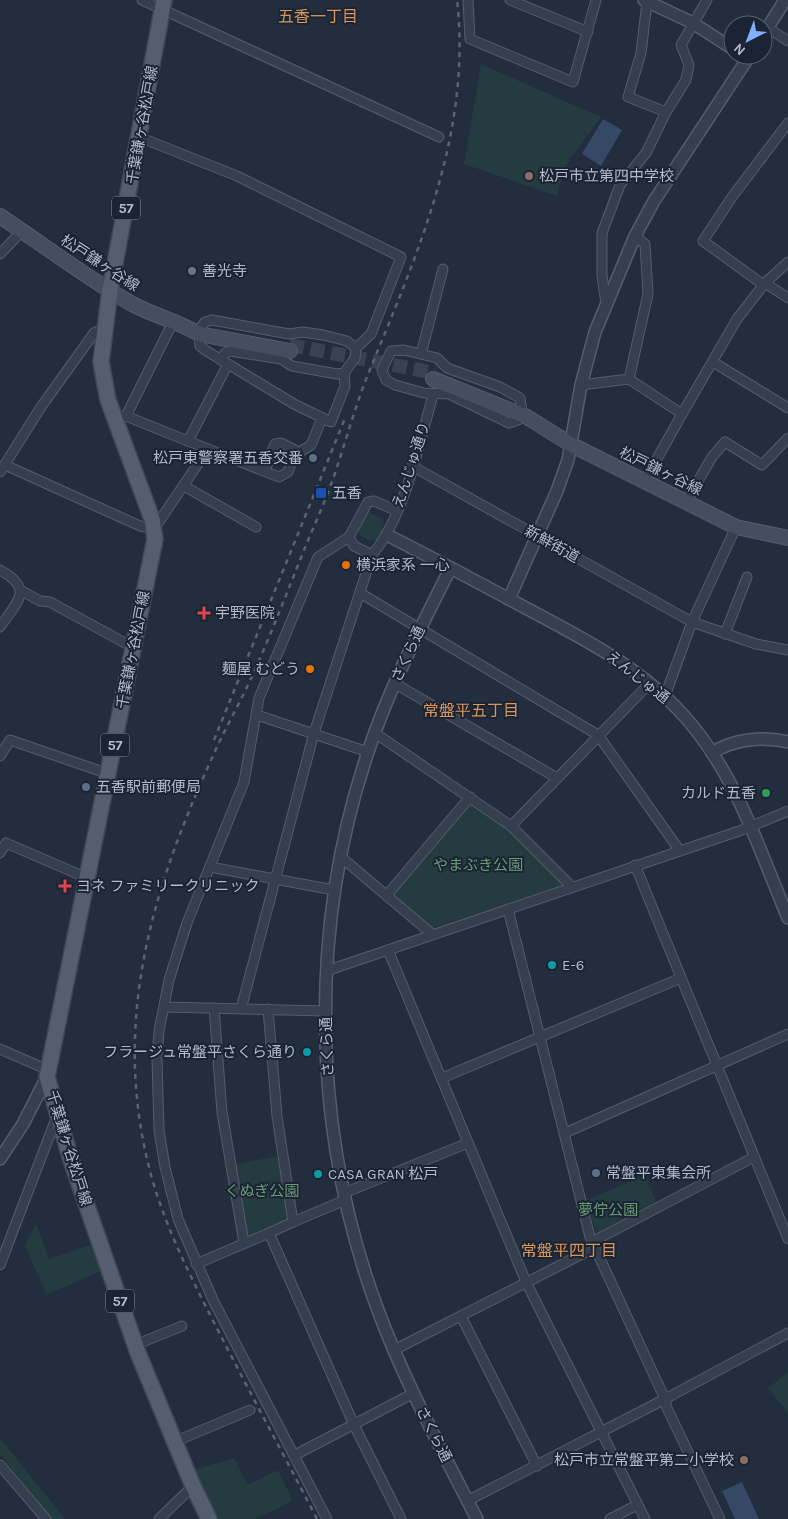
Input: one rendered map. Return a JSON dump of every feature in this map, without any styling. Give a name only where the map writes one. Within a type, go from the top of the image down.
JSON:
[{"type":"main road","name":"千葉鎌ヶ谷松戸線","points":[[164,4],[110,290],[101,362],[102,378],[120,416],[154,529],[154,548],[47,1074],[70,1160],[135,1346],[174,1442],[209,1519]]},
{"type":"main road","name":"松戸鎌ヶ谷線","points":[[0,216],[140,309],[173,322],[201,330],[290,348]]},
{"type":"main road","name":"松戸鎌ヶ谷線","points":[[434,376],[492,395],[572,445],[736,527],[788,538]]},
{"type":"street","points":[[142,0],[164,4],[439,138]]},
{"type":"street","points":[[468,0],[470,39],[573,82],[596,0]]},
{"type":"street","points":[[510,0],[588,32]]},
{"type":"street","points":[[666,112],[628,97],[641,53],[645,0],[693,23],[723,42]]},
{"type":"street","points":[[606,305],[602,276],[602,233],[620,185],[646,153],[666,112],[689,73],[688,59],[681,45],[707,0]]},
{"type":"street","points":[[773,19],[785,0]]},
{"type":"street","points":[[773,35],[788,41]]},
{"type":"street","points":[[508,599],[557,491],[572,445],[581,385],[596,332],[635,236],[654,201],[741,65]]},
{"type":"street","points":[[788,123],[704,238],[704,242],[761,283],[788,298]]},
{"type":"street","points":[[139,137],[237,176],[401,258],[370,334],[356,348],[355,358],[344,373],[345,386],[331,422],[224,362],[200,346],[201,330],[205,322],[212,320],[289,334],[303,332],[342,339],[356,348]]},
{"type":"street","points":[[0,254],[22,231]]},
{"type":"street","points":[[629,379],[648,294],[645,244],[635,236]]},
{"type":"street","points":[[644,482],[737,319],[765,284],[788,262]]},
{"type":"street","points":[[421,354],[444,269]]},
{"type":"street","points":[[173,322],[120,416],[282,477],[288,472],[295,455],[311,445],[322,418]]},
{"type":"street","points":[[104,328],[94,333],[41,407],[2,468],[140,526],[154,529],[208,449]]},
{"type":"street","points":[[404,350],[436,358],[447,368],[479,378],[520,398],[523,415],[518,420],[509,424],[449,394],[433,395],[395,385],[383,376],[382,370],[391,351],[404,350]]},
{"type":"street","points":[[188,441],[224,362],[225,353],[230,351],[281,359],[292,366],[337,374],[344,373]]},
{"type":"street","points":[[713,362],[788,408]]},
{"type":"street","points":[[581,385],[629,379],[682,414]]},
{"type":"street","name":"えんじゅ通り","points":[[241,1009],[314,733],[372,556],[388,535],[397,511],[433,395]]},
{"type":"street","points":[[686,502],[712,457],[725,442],[762,466],[788,438]]},
{"type":"street","points":[[265,471],[278,443],[293,448],[295,455]]},
{"type":"street","name":"新鮮街道","points":[[412,466],[692,622],[725,634],[788,650]]},
{"type":"street","points":[[184,486],[256,527]]},
{"type":"street","points":[[327,1519],[196,1264],[170,1192],[159,1131],[158,1058],[164,1007],[177,953],[244,782],[259,698],[318,557],[349,538],[368,502],[374,501],[397,511]]},
{"type":"street","points":[[665,696],[692,622],[736,527]]},
{"type":"street","name":"えんじゅ通","points":[[388,535],[621,661],[665,696],[686,718],[712,753],[737,795],[787,911]]},
{"type":"street","points":[[349,538],[354,546],[372,556]]},
{"type":"street","name":"さくら通","points":[[450,569],[394,683],[368,752],[334,890],[326,970],[325,1011],[332,1122],[345,1197],[362,1265],[394,1350],[477,1519]]},
{"type":"street","points":[[0,570],[18,582],[22,591],[21,597],[0,627]]},
{"type":"street","points":[[725,634],[748,577]]},
{"type":"street","points":[[22,591],[40,601],[50,602],[134,648]]},
{"type":"street","points":[[360,593],[598,735],[680,851]]},
{"type":"street","points":[[394,683],[557,778]]},
{"type":"street","points":[[511,826],[650,683]]},
{"type":"street","points":[[257,715],[368,752]]},
{"type":"street","points":[[375,733],[511,826],[572,887]]},
{"type":"street","points":[[712,753],[720,748],[754,739],[788,742]]},
{"type":"street","points":[[0,756],[10,740],[108,774]]},
{"type":"street","points":[[387,895],[470,797]]},
{"type":"street","points":[[326,970],[751,827],[788,811]]},
{"type":"street","points":[[0,853],[6,843],[87,878]]},
{"type":"street","points":[[341,857],[432,934]]},
{"type":"street","points":[[635,866],[718,1065],[754,1157],[786,1226],[788,1238]]},
{"type":"street","points":[[210,867],[334,890]]},
{"type":"street","points":[[508,909],[593,1245],[720,1519]]},
{"type":"street","points":[[388,950],[526,1282],[645,1519]]},
{"type":"street","points":[[442,1078],[681,978]]},
{"type":"street","points":[[164,1007],[325,1011]]},
{"type":"street","points":[[214,1008],[222,1112],[244,1243]]},
{"type":"street","points":[[268,1009],[277,1116],[293,1222]]},
{"type":"street","points":[[565,1133],[788,1034]]},
{"type":"street","points":[[0,1049],[47,1074],[24,1124],[0,1159]]},
{"type":"street","points":[[0,1264],[58,1116]]},
{"type":"street","points":[[196,1264],[468,1143]]},
{"type":"street","points":[[394,1350],[526,1282],[754,1157]]},
{"type":"street","points":[[269,1233],[354,1425],[401,1519]]},
{"type":"street","points":[[461,1316],[537,1466]]},
{"type":"street","points":[[135,1346],[182,1326]]},
{"type":"street","points":[[468,1501],[788,1333]]},
{"type":"street","points":[[294,1455],[414,1394]]},
{"type":"street","points":[[174,1442],[250,1410]]},
{"type":"street","points":[[0,1466],[46,1519]]},
{"type":"street","points":[[159,1519],[193,1486]]},
{"type":"street","points":[[610,1519],[637,1505]]},
{"type":"green space","points":[[481,64],[601,117],[564,168],[557,196],[464,164]]},
{"type":"green space","points":[[369,512],[384,520],[381,534],[377,540],[367,540],[359,534],[359,528]]},
{"type":"green space","name":"やまぶき公園","points":[[473,803],[503,825],[562,882],[561,886],[432,928],[395,897],[394,893],[468,804]]},
{"type":"green space","name":"くぬぎ公園","points":[[278,1156],[288,1218],[286,1222],[251,1237],[248,1235],[235,1164]]},
{"type":"green space","name":"夢佇公園","points":[[645,1175],[657,1204],[600,1234],[596,1233],[587,1200]]},
{"type":"green space","points":[[36,1223],[49,1259],[93,1244],[103,1270],[47,1295],[25,1246]]},
{"type":"green space","points":[[788,1372],[788,1413],[768,1388]]},
{"type":"green space","points":[[0,1438],[65,1519],[49,1519],[0,1454]]},
{"type":"green space","points":[[234,1458],[248,1485],[278,1470],[293,1501],[255,1519],[216,1519],[193,1470]]},
{"type":"water","points":[[603,119],[622,130],[601,166],[582,154]]},
{"type":"water","points":[[742,1482],[759,1519],[735,1519],[722,1491]]},
{"type":"tunnel","points":[[290,345],[435,373]]},
{"type":"railway","points":[[317,1519],[194,1284],[158,1198],[151,1175],[140,1120],[135,1066],[136,1013],[143,962],[155,910],[171,860],[190,809],[223,734],[258,663],[326,499],[361,392],[407,279],[438,188],[457,96],[460,48],[457,0]]},
{"type":"railway","points":[[214,740],[346,416]]},
{"type":"place","name":"松戸市立第四中学校","points":[[529,176]]},
{"type":"place","name":"善光寺","points":[[192,271]]},
{"type":"place","name":"松戸東警察署五香交番","points":[[313,458]]},
{"type":"place","name":"五香","points":[[321,493]]},
{"type":"place","name":"横浜家系 一心","points":[[346,565]]},
{"type":"place","name":"宇野医院","points":[[204,613]]},
{"type":"place","name":"麺屋 むどう","points":[[310,669]]},
{"type":"place","name":"五香駅前郵便局","points":[[86,787]]},
{"type":"place","name":"カルド五香","points":[[766,793]]},
{"type":"place","name":"ヨネ ファミリークリニック","points":[[65,886]]},
{"type":"place","name":"E-6","points":[[552,965]]},
{"type":"place","name":"フラージュ常盤平さくら通り","points":[[307,1052]]},
{"type":"place","name":"常盤平東集会所","points":[[596,1173]]},
{"type":"place","name":"CASA GRAN 松戸","points":[[318,1174]]},
{"type":"place","name":"松戸市立常盤平第二小学校","points":[[744,1460]]},
{"type":"district","name":"五香一丁目","points":[[318,16]]},
{"type":"district","name":"常盤平五丁目","points":[[471,710]]},
{"type":"district","name":"常盤平四丁目","points":[[569,1250]]}]
